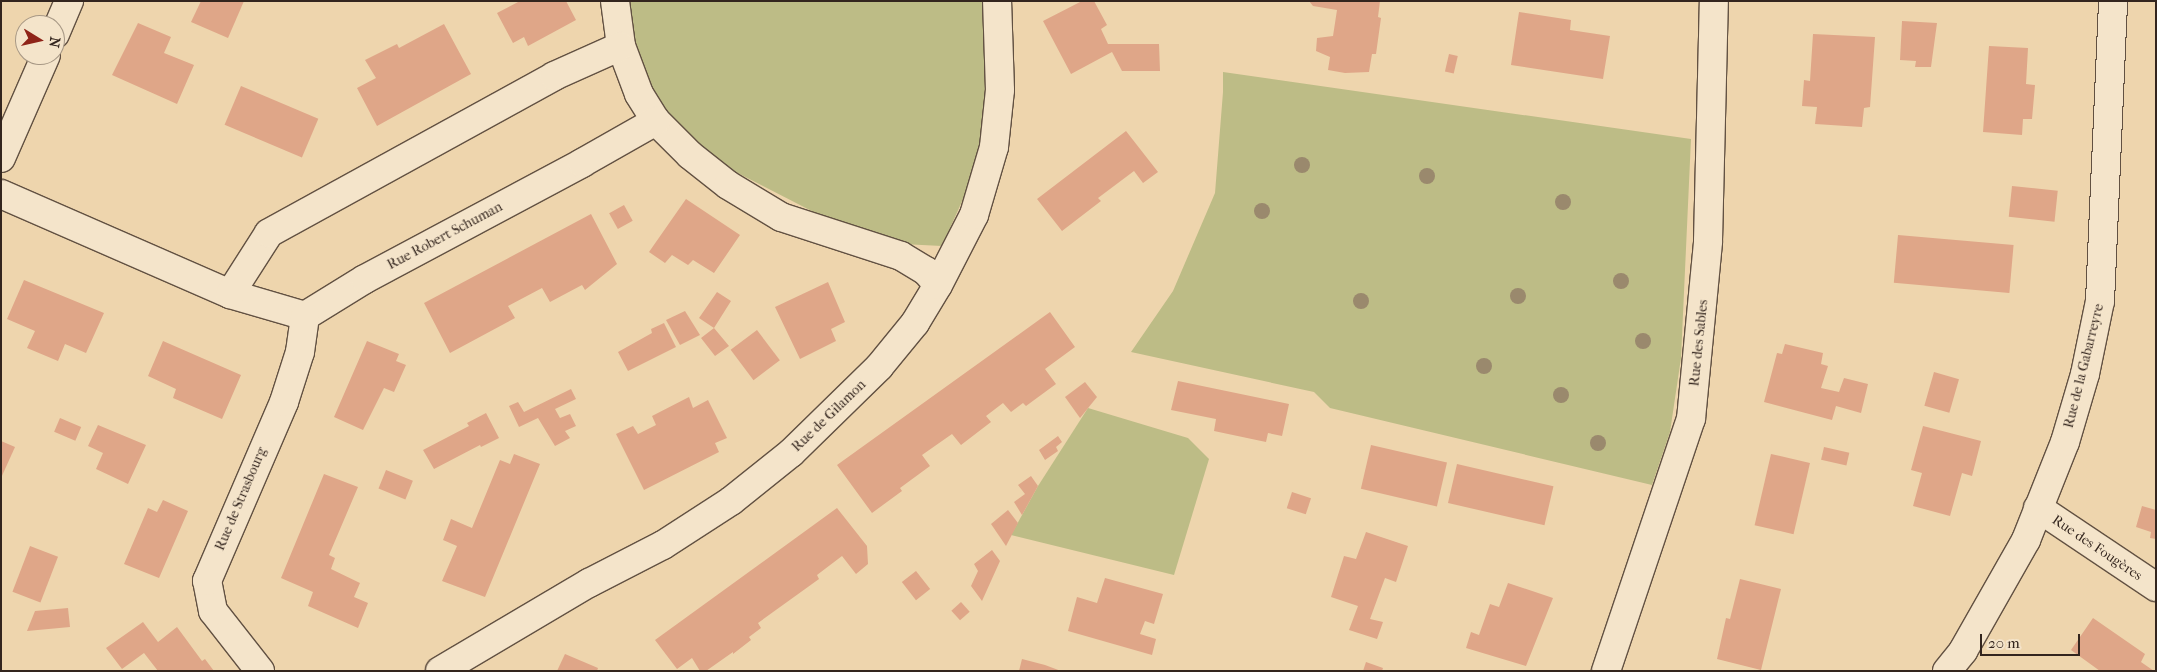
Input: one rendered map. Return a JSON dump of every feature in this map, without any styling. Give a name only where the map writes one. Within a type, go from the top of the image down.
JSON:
[{"type":"street","points":[[63,15],[69,1]]},
{"type":"street","points":[[616,1],[621,46],[639,94],[656,121],[690,155],[728,185],[781,217],[901,256],[926,271],[938,285]]},
{"type":"street","name":"Rue de Gilamon","points":[[440,671],[589,583],[663,545],[731,501],[791,453],[879,367],[915,323],[938,285],[974,215],[994,147],[1000,90],[997,1]]},
{"type":"street","name":"Rue des Sables","points":[[1606,671],[1691,419],[1708,241],[1714,1]]},
{"type":"street","name":"Rue de la Gabarreyre","points":[[1948,671],[1963,651],[2026,540],[2065,442],[2085,374],[2100,301],[2114,1]]},
{"type":"street","points":[[230,294],[269,233],[554,76],[621,46]]},
{"type":"street","points":[[1,158],[42,65]]},
{"type":"street","name":"Rue Robert Schuman","points":[[305,316],[365,279],[582,163],[656,121]]},
{"type":"street","points":[[1,194],[230,294],[305,316]]},
{"type":"street","name":"Rue de Strasbourg","points":[[260,671],[213,611],[207,581],[284,402],[300,352],[305,316]]},
{"type":"street","name":"Rue des Fougères","points":[[2038,508],[2156,587]]},
{"type":"shaded area","points":[[630,1],[984,1],[985,102],[976,170],[942,246],[902,244],[837,224],[722,165],[663,112],[636,59]]},
{"type":"shaded area","points":[[1223,72],[1691,139],[1681,358],[1670,432],[1652,485],[1330,408],[1314,392],[1131,352],[1173,291],[1215,193]]},
{"type":"shaded area","points":[[1088,408],[1188,438],[1209,459],[1174,575],[1011,535],[1038,486]]},
{"type":"building","points":[[201,1],[244,1],[228,38],[191,22]]},
{"type":"building","points":[[520,1],[566,1],[576,20],[528,46],[524,37],[513,43],[497,13]]},
{"type":"building","points":[[1082,1],[1094,1],[1107,25],[1101,29],[1108,44],[1159,44],[1160,71],[1122,71],[1112,52],[1071,74],[1043,21]]},
{"type":"building","points":[[1309,1],[1380,1],[1378,17],[1381,18],[1376,54],[1372,54],[1369,72],[1345,73],[1328,70],[1330,57],[1316,51],[1317,38],[1333,36],[1337,10],[1313,6]]},
{"type":"building","points":[[1519,12],[1571,20],[1570,30],[1610,36],[1603,79],[1511,65]]},
{"type":"building","points":[[1902,21],[1937,23],[1931,67],[1915,67],[1916,61],[1900,60]]},
{"type":"building","points":[[138,23],[171,37],[164,53],[194,65],[177,104],[112,75]]},
{"type":"building","points":[[444,24],[471,74],[377,126],[357,88],[376,78],[365,60],[397,44],[399,48]]},
{"type":"building","points":[[1813,34],[1875,37],[1870,107],[1864,108],[1862,127],[1815,124],[1817,107],[1802,106],[1804,80],[1810,81]]},
{"type":"building","points":[[1989,46],[2028,48],[2026,84],[2035,85],[2032,119],[2023,119],[2022,135],[1983,132]]},
{"type":"building","points":[[1449,54],[1458,56],[1454,74],[1445,72]]},
{"type":"building","points":[[241,86],[318,119],[302,157],[225,125]]},
{"type":"building","points":[[1126,131],[1158,172],[1143,183],[1134,171],[1098,198],[1101,201],[1062,231],[1037,199]]},
{"type":"building","points":[[2012,186],[2058,191],[2055,222],[2009,217]]},
{"type":"building","points":[[686,199],[740,235],[714,273],[693,260],[688,265],[672,255],[665,263],[649,252]]},
{"type":"building","points":[[624,205],[633,221],[618,229],[609,213]]},
{"type":"building","points":[[591,214],[617,264],[585,290],[582,285],[550,302],[542,288],[508,306],[515,318],[450,353],[424,303]]},
{"type":"building","points":[[1898,235],[2014,245],[2009,293],[1894,283]]},
{"type":"building","points":[[24,280],[104,313],[86,353],[65,344],[58,361],[27,348],[35,331],[7,319]]},
{"type":"building","points":[[828,282],[845,322],[831,329],[836,341],[800,359],[775,307]]},
{"type":"building","points":[[717,292],[731,301],[714,328],[699,318]]},
{"type":"building","points":[[685,311],[700,335],[680,345],[666,320]]},
{"type":"building","points":[[1050,312],[1075,347],[1045,369],[1056,384],[1026,406],[1023,403],[1011,412],[1003,403],[986,416],[991,422],[961,445],[952,434],[922,455],[930,466],[900,488],[902,491],[872,513],[837,465]]},
{"type":"building","points":[[664,323],[676,347],[628,371],[618,352],[652,333],[651,329]]},
{"type":"building","points":[[714,328],[729,346],[715,356],[701,338]]},
{"type":"building","points":[[757,330],[780,360],[754,380],[731,350]]},
{"type":"building","points":[[163,341],[241,375],[222,419],[173,398],[176,389],[148,376]]},
{"type":"building","points":[[367,341],[399,354],[396,361],[406,365],[394,392],[384,388],[363,430],[334,417]]},
{"type":"building","points":[[1785,344],[1823,353],[1821,364],[1828,366],[1821,388],[1839,392],[1844,378],[1868,384],[1861,413],[1836,406],[1832,420],[1764,402],[1777,353],[1782,354]]},
{"type":"building","points":[[1934,372],[1959,379],[1949,413],[1924,406]]},
{"type":"building","points":[[1178,381],[1289,404],[1282,436],[1268,433],[1266,442],[1214,431],[1216,419],[1171,410]]},
{"type":"building","points":[[1085,382],[1097,397],[1080,418],[1065,397]]},
{"type":"building","points":[[571,389],[576,399],[555,409],[560,418],[570,414],[576,426],[565,431],[570,438],[555,446],[538,418],[519,427],[509,406],[518,402],[524,412]]},
{"type":"building","points":[[689,397],[693,408],[708,400],[727,438],[715,443],[719,452],[644,490],[616,434],[633,426],[638,434],[656,425],[652,416]]},
{"type":"building","points":[[486,413],[499,438],[481,447],[480,445],[434,469],[423,450],[469,426],[467,423]]},
{"type":"building","points":[[60,418],[81,427],[75,441],[54,432]]},
{"type":"building","points":[[98,425],[146,445],[128,484],[96,469],[103,453],[88,446]]},
{"type":"building","points":[[1923,426],[1981,441],[1972,476],[1962,473],[1950,516],[1913,506],[1922,473],[1911,470]]},
{"type":"building","points":[[1058,436],[1062,442],[1056,447],[1058,451],[1045,460],[1039,450]]},
{"type":"building","points":[[1,441],[15,447],[1,478]]},
{"type":"building","points":[[1371,445],[1447,463],[1437,506],[1361,489]]},
{"type":"building","points":[[1824,447],[1849,453],[1846,466],[1821,460]]},
{"type":"building","points":[[514,454],[540,464],[485,597],[442,581],[457,546],[443,540],[451,519],[472,528],[500,460],[510,464]]},
{"type":"building","points":[[1771,454],[1810,463],[1794,534],[1755,525]]},
{"type":"building","points":[[1457,464],[1553,486],[1544,525],[1448,503]]},
{"type":"building","points":[[386,470],[413,481],[405,499],[379,489]]},
{"type":"building","points":[[324,474],[358,487],[329,555],[335,558],[331,569],[360,583],[354,597],[368,603],[358,628],[308,606],[313,592],[281,578]]},
{"type":"building","points":[[1031,476],[1038,486],[1022,515],[1014,502],[1025,494],[1018,485]]},
{"type":"building","points":[[1292,492],[1311,498],[1306,514],[1287,508]]},
{"type":"building","points":[[163,500],[188,511],[159,578],[124,564],[148,508],[157,512]]},
{"type":"building","points":[[2142,506],[2156,510],[2156,539],[2150,538],[2151,532],[2136,527]]},
{"type":"building","points":[[837,508],[867,546],[868,564],[856,574],[842,556],[817,575],[819,579],[758,623],[761,628],[749,637],[751,640],[733,654],[733,652],[706,671],[700,671],[692,658],[677,669],[655,640]]},
{"type":"building","points":[[1008,510],[1018,523],[1006,546],[991,524]]},
{"type":"building","points":[[1366,532],[1408,546],[1396,582],[1385,578],[1370,619],[1383,622],[1377,639],[1349,630],[1358,606],[1331,597],[1344,556],[1356,559]]},
{"type":"building","points":[[30,546],[58,557],[40,602],[12,592]]},
{"type":"building","points":[[992,550],[1000,561],[982,601],[971,586],[978,571],[974,564]]},
{"type":"building","points":[[916,571],[930,589],[916,600],[902,582]]},
{"type":"building","points":[[1105,578],[1163,594],[1154,624],[1145,621],[1140,634],[1156,639],[1152,655],[1068,631],[1077,597],[1097,603]]},
{"type":"building","points":[[1740,579],[1781,589],[1761,670],[1717,659],[1726,618],[1730,619]]},
{"type":"building","points":[[1508,583],[1553,598],[1526,666],[1466,648],[1471,632],[1479,635],[1490,604],[1499,607]]},
{"type":"building","points":[[961,602],[970,612],[960,620],[951,611]]},
{"type":"building","points":[[68,608],[70,627],[27,631],[35,611]]},
{"type":"building","points":[[2093,618],[2145,654],[2141,662],[2154,671],[2100,671],[2071,650]]},
{"type":"building","points":[[143,622],[158,642],[177,627],[202,661],[205,659],[214,671],[158,671],[144,653],[122,669],[106,648]]},
{"type":"building","points":[[565,654],[598,668],[597,671],[557,671]]},
{"type":"building","points":[[1022,659],[1045,665],[1061,671],[1019,671]]},
{"type":"building","points":[[1366,662],[1383,668],[1382,671],[1363,671]]}]
